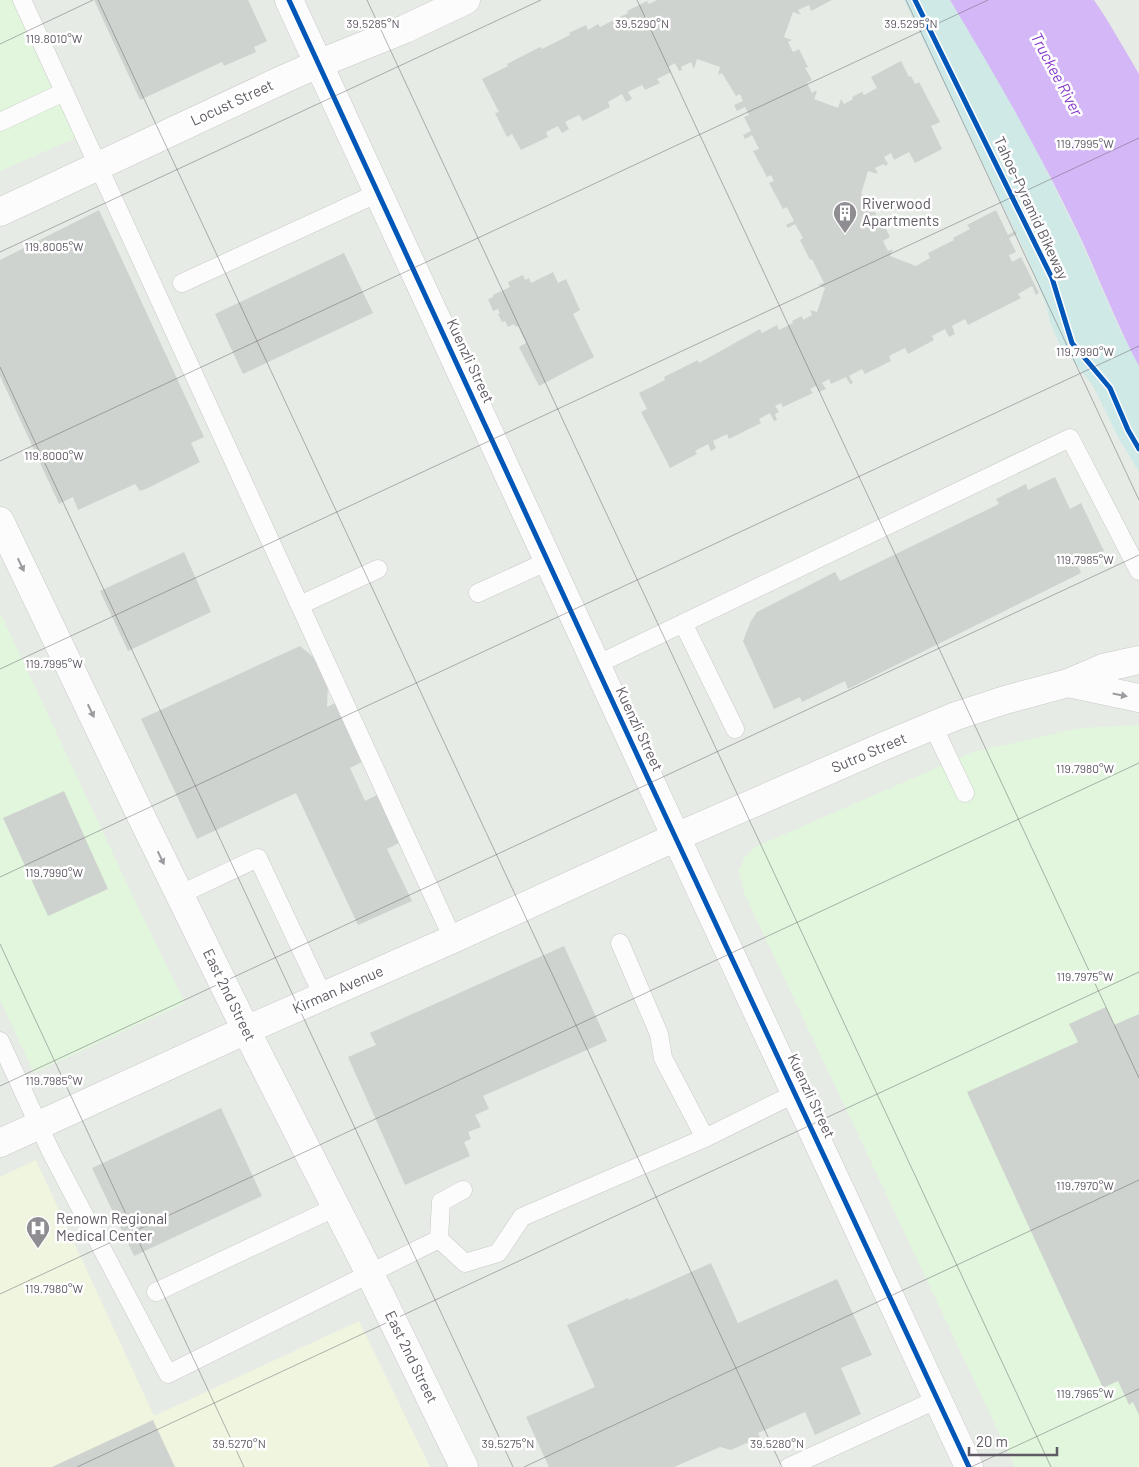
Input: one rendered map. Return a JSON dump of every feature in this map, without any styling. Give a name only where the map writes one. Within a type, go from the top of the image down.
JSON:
[{"type":"main road","name":"Kuenzli Street","points":[[289,0],[969,1467]]},
{"type":"main road","name":"Locust Street","points":[[0,212],[318,64],[405,29],[466,0]]},
{"type":"main road","name":"East 2nd Street","points":[[0,521],[140,816],[370,1274],[464,1467]]},
{"type":"main road","name":"Sutro Street","points":[[676,837],[956,716],[1068,683],[1104,668],[1139,660]]},
{"type":"main road","name":"Sutro Street","points":[[1068,683],[1139,698]]},
{"type":"main road","name":"Kirman Avenue","points":[[0,1143],[676,837]]},
{"type":"lane","points":[[22,0],[453,939]]},
{"type":"lane","points":[[0,122],[64,92]]},
{"type":"lane","points":[[182,283],[378,193]]},
{"type":"lane","points":[[596,665],[1070,438],[1139,571]]},
{"type":"lane","points":[[478,593],[548,561]]},
{"type":"lane","points":[[300,605],[378,569]]},
{"type":"lane","points":[[683,623],[735,729]]},
{"type":"lane","points":[[933,726],[965,793]]},
{"type":"lane","points":[[179,895],[258,858],[323,996]]},
{"type":"lane","points":[[620,943],[659,1034],[662,1058],[704,1138]]},
{"type":"lane","points":[[0,1041],[52,1152],[168,1374],[439,1239]]},
{"type":"lane","points":[[439,1239],[465,1263],[498,1253],[522,1217],[704,1138],[796,1093]]},
{"type":"lane","points":[[439,1239],[441,1202],[463,1190]]},
{"type":"lane","points":[[156,1292],[336,1207]]},
{"type":"lane","points":[[789,1467],[938,1399]]},
{"type":"shaded area","points":[[0,0],[17,0],[80,136],[0,171]]},
{"type":"shaded area","points":[[904,0],[950,0],[1034,145],[1081,241],[1120,330],[1139,366],[1139,472],[1118,437],[1093,386],[1059,343],[1025,252]]},
{"type":"shaded area","points":[[0,612],[185,1003],[34,1073],[0,1000]]},
{"type":"shaded area","points":[[1139,725],[1139,1467],[1015,1467],[745,895],[739,871],[745,857],[755,847],[973,752],[1080,728]]},
{"type":"shaded area","name":"Renown Regional Medical Center","points":[[36,1160],[154,1416],[359,1321],[430,1467],[0,1467],[0,1177]]},
{"type":"water","name":"Truckee River","points":[[950,0],[1094,0],[1139,74],[1139,366],[1052,179]]},
{"type":"building","points":[[94,0],[248,0],[267,41],[254,47],[256,52],[224,66],[222,62],[140,100]]},
{"type":"building","name":"Riverwood Apartments","points":[[657,0],[832,0],[811,11],[809,5],[798,10],[801,15],[793,12],[784,37],[792,40],[788,42],[793,52],[799,49],[808,67],[805,68],[812,80],[807,83],[812,93],[817,91],[814,99],[838,108],[841,99],[844,104],[862,92],[864,95],[877,88],[871,77],[901,61],[915,84],[919,82],[940,122],[931,126],[942,149],[915,163],[909,152],[894,160],[891,153],[884,157],[888,164],[875,168],[878,174],[868,171],[861,194],[869,198],[863,201],[868,210],[873,208],[890,237],[883,241],[888,251],[893,249],[890,256],[916,266],[930,258],[928,253],[954,240],[953,238],[970,229],[967,225],[996,210],[1008,235],[1015,231],[1017,234],[1009,238],[1016,252],[1009,255],[1012,262],[1021,257],[1039,293],[1036,295],[1032,286],[1018,294],[1021,298],[968,325],[965,319],[952,326],[955,334],[949,337],[945,329],[932,336],[934,340],[908,354],[905,348],[889,356],[891,361],[865,374],[862,369],[849,376],[853,383],[850,384],[846,377],[831,384],[829,379],[822,383],[826,389],[819,392],[816,386],[810,389],[813,393],[783,407],[781,403],[775,406],[779,412],[775,414],[777,420],[774,421],[770,413],[759,419],[761,423],[729,439],[727,434],[713,441],[716,448],[711,451],[708,444],[695,451],[697,454],[670,468],[641,412],[647,409],[639,393],[665,380],[664,377],[698,360],[699,363],[760,329],[762,333],[777,325],[779,330],[802,316],[803,320],[812,315],[810,310],[817,312],[825,288],[818,285],[824,283],[800,240],[803,238],[795,224],[788,228],[786,225],[794,221],[787,207],[783,209],[769,183],[774,181],[771,175],[767,177],[753,151],[759,149],[752,135],[745,139],[743,135],[751,131],[744,117],[749,115],[745,107],[737,111],[734,105],[743,101],[740,94],[736,96],[722,73],[718,75],[720,67],[697,59],[694,69],[691,62],[681,67],[682,70],[679,71],[675,63],[668,67],[671,72],[657,79],[660,83],[645,90],[642,85],[628,92],[632,99],[626,102],[622,94],[608,102],[610,107],[583,121],[579,115],[565,122],[569,129],[562,133],[558,126],[546,132],[548,137],[521,150],[512,134],[507,137],[495,113],[499,112],[482,79],[508,66],[507,64],[540,47],[542,49],[586,25],[588,30],[598,24],[600,27],[647,1],[649,4]]},
{"type":"building","points":[[99,210],[204,437],[191,443],[200,462],[148,488],[140,491],[135,484],[78,510],[73,497],[59,504],[0,376],[0,260]]},
{"type":"building","points":[[344,253],[373,313],[243,374],[215,314]]},
{"type":"building","points":[[553,272],[558,283],[566,279],[580,310],[573,314],[594,357],[539,386],[519,347],[526,343],[518,326],[516,327],[514,324],[508,327],[505,321],[502,322],[498,309],[493,311],[488,299],[510,287],[508,282],[523,275],[525,280],[529,278],[531,283]]},
{"type":"building","points":[[1055,477],[1070,509],[1081,503],[1104,551],[1077,564],[1081,573],[848,689],[845,681],[802,702],[800,697],[774,709],[743,641],[757,612],[835,572],[840,581],[999,504],[996,499],[1026,484],[1028,490]]},
{"type":"building","points":[[184,552],[211,612],[128,651],[100,591]]},
{"type":"building","points":[[300,646],[318,661],[328,682],[327,707],[337,702],[364,761],[350,768],[365,801],[379,794],[401,842],[387,849],[412,901],[358,925],[296,793],[197,839],[141,719]]},
{"type":"building","points":[[64,791],[108,889],[48,916],[3,818]]},
{"type":"building","points":[[564,946],[607,1041],[483,1096],[489,1109],[475,1115],[481,1127],[468,1132],[471,1139],[464,1142],[470,1156],[405,1185],[348,1057],[376,1045],[370,1033]]},
{"type":"building","points":[[1106,1007],[1114,1025],[1139,1014],[1139,1415],[1133,1402],[1129,1405],[1118,1381],[1103,1388],[967,1092],[1078,1042],[1069,1024]]},
{"type":"building","points":[[221,1108],[262,1196],[134,1256],[92,1168]]},
{"type":"building","points":[[711,1263],[738,1323],[837,1279],[872,1355],[841,1368],[861,1414],[815,1435],[805,1412],[758,1433],[760,1437],[731,1450],[720,1447],[674,1467],[549,1467],[526,1417],[595,1387],[567,1325],[628,1298],[629,1300]]},
{"type":"building","points":[[153,1420],[175,1467],[52,1467]]},
{"type":"cycle path","points":[[289,0],[651,785],[969,1467]]},
{"type":"cycle path","name":"Tahoe-Pyramid Bikeway","points":[[915,0],[1052,278],[1072,343],[1110,388],[1128,430],[1139,449]]},
{"type":"place","name":"Riverwood Apartments","points":[[845,234]]},
{"type":"place","name":"Renown Regional Medical Center","points":[[38,1249]]}]
